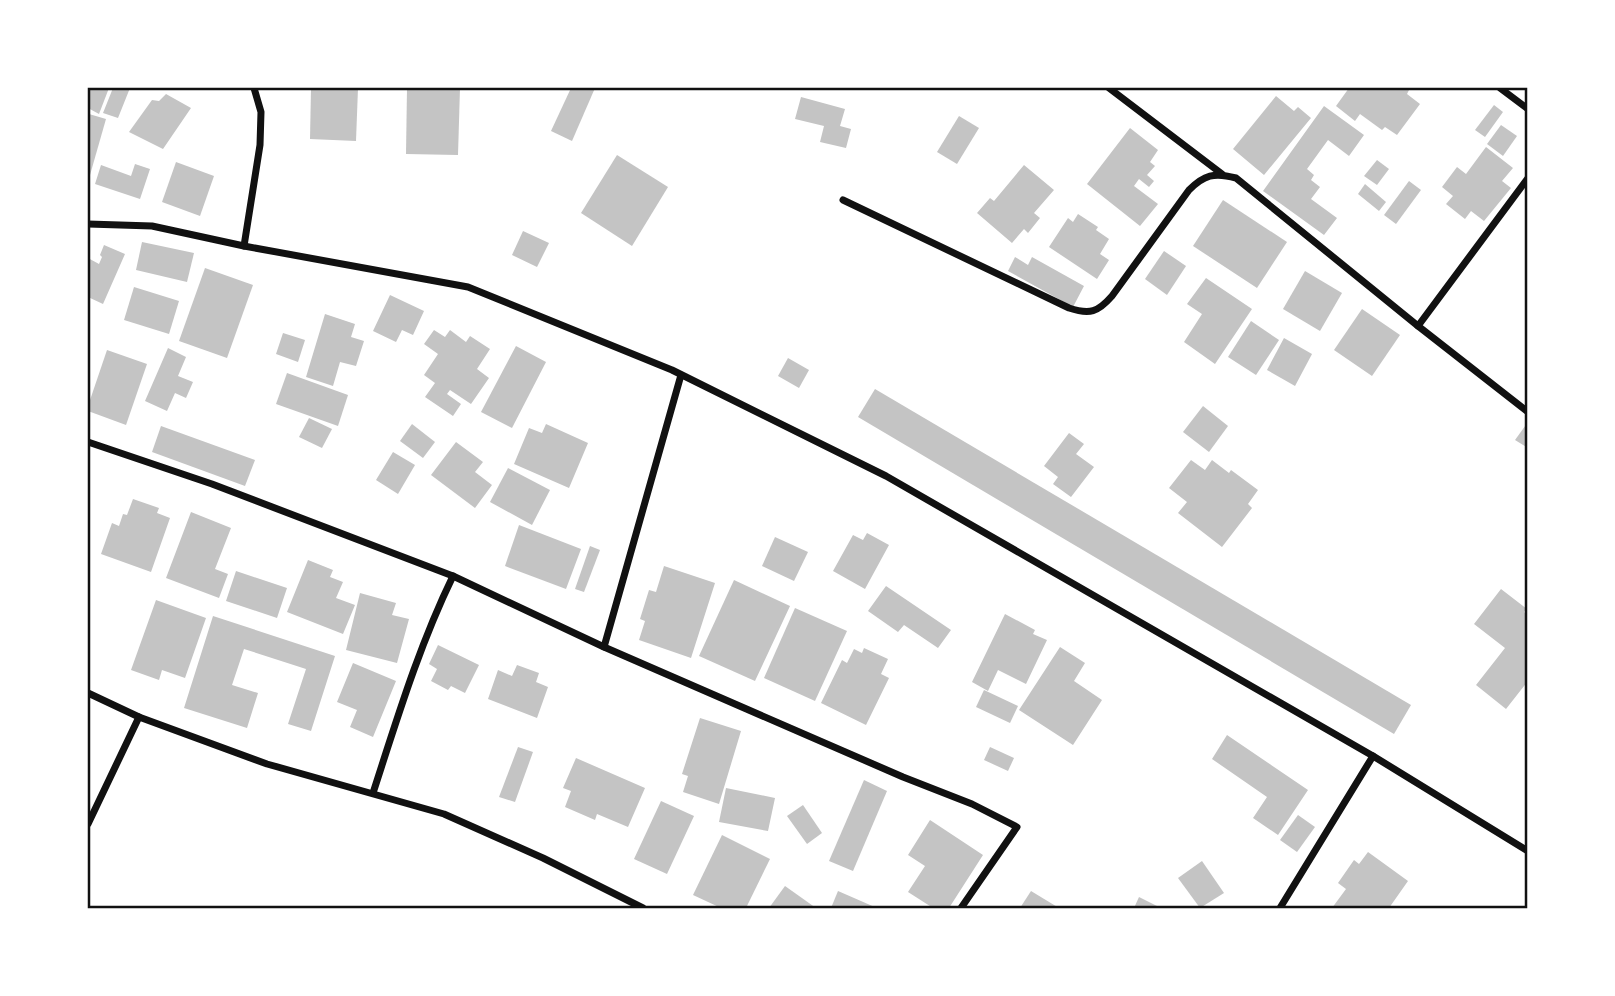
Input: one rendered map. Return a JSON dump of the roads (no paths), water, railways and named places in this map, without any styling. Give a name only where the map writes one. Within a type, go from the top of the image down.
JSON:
[{"type":"street","points":[[244,246],[260,145],[261,112],[254,88]]},
{"type":"street","points":[[1109,88],[1223,174],[1236,178],[1528,412]]},
{"type":"street","points":[[1500,88],[1528,109]]},
{"type":"street","points":[[843,200],[1069,308],[1083,312],[1102,307],[1112,296],[1198,181],[1210,175],[1223,174]]},
{"type":"street","points":[[1418,326],[1528,178]]},
{"type":"street","points":[[88,224],[152,226],[244,246],[468,287],[681,375],[886,476],[1373,756],[1528,851]]},
{"type":"street","points":[[604,647],[681,375]]},
{"type":"street","points":[[88,442],[212,484],[453,576],[604,647],[903,777],[972,804],[1017,827],[961,908]]},
{"type":"street","points":[[373,793],[416,663],[453,576]]},
{"type":"street","points":[[88,693],[139,717],[267,764],[444,814],[643,908]]},
{"type":"street","points":[[88,824],[139,717]]},
{"type":"street","points":[[1280,908],[1373,756]]}]
